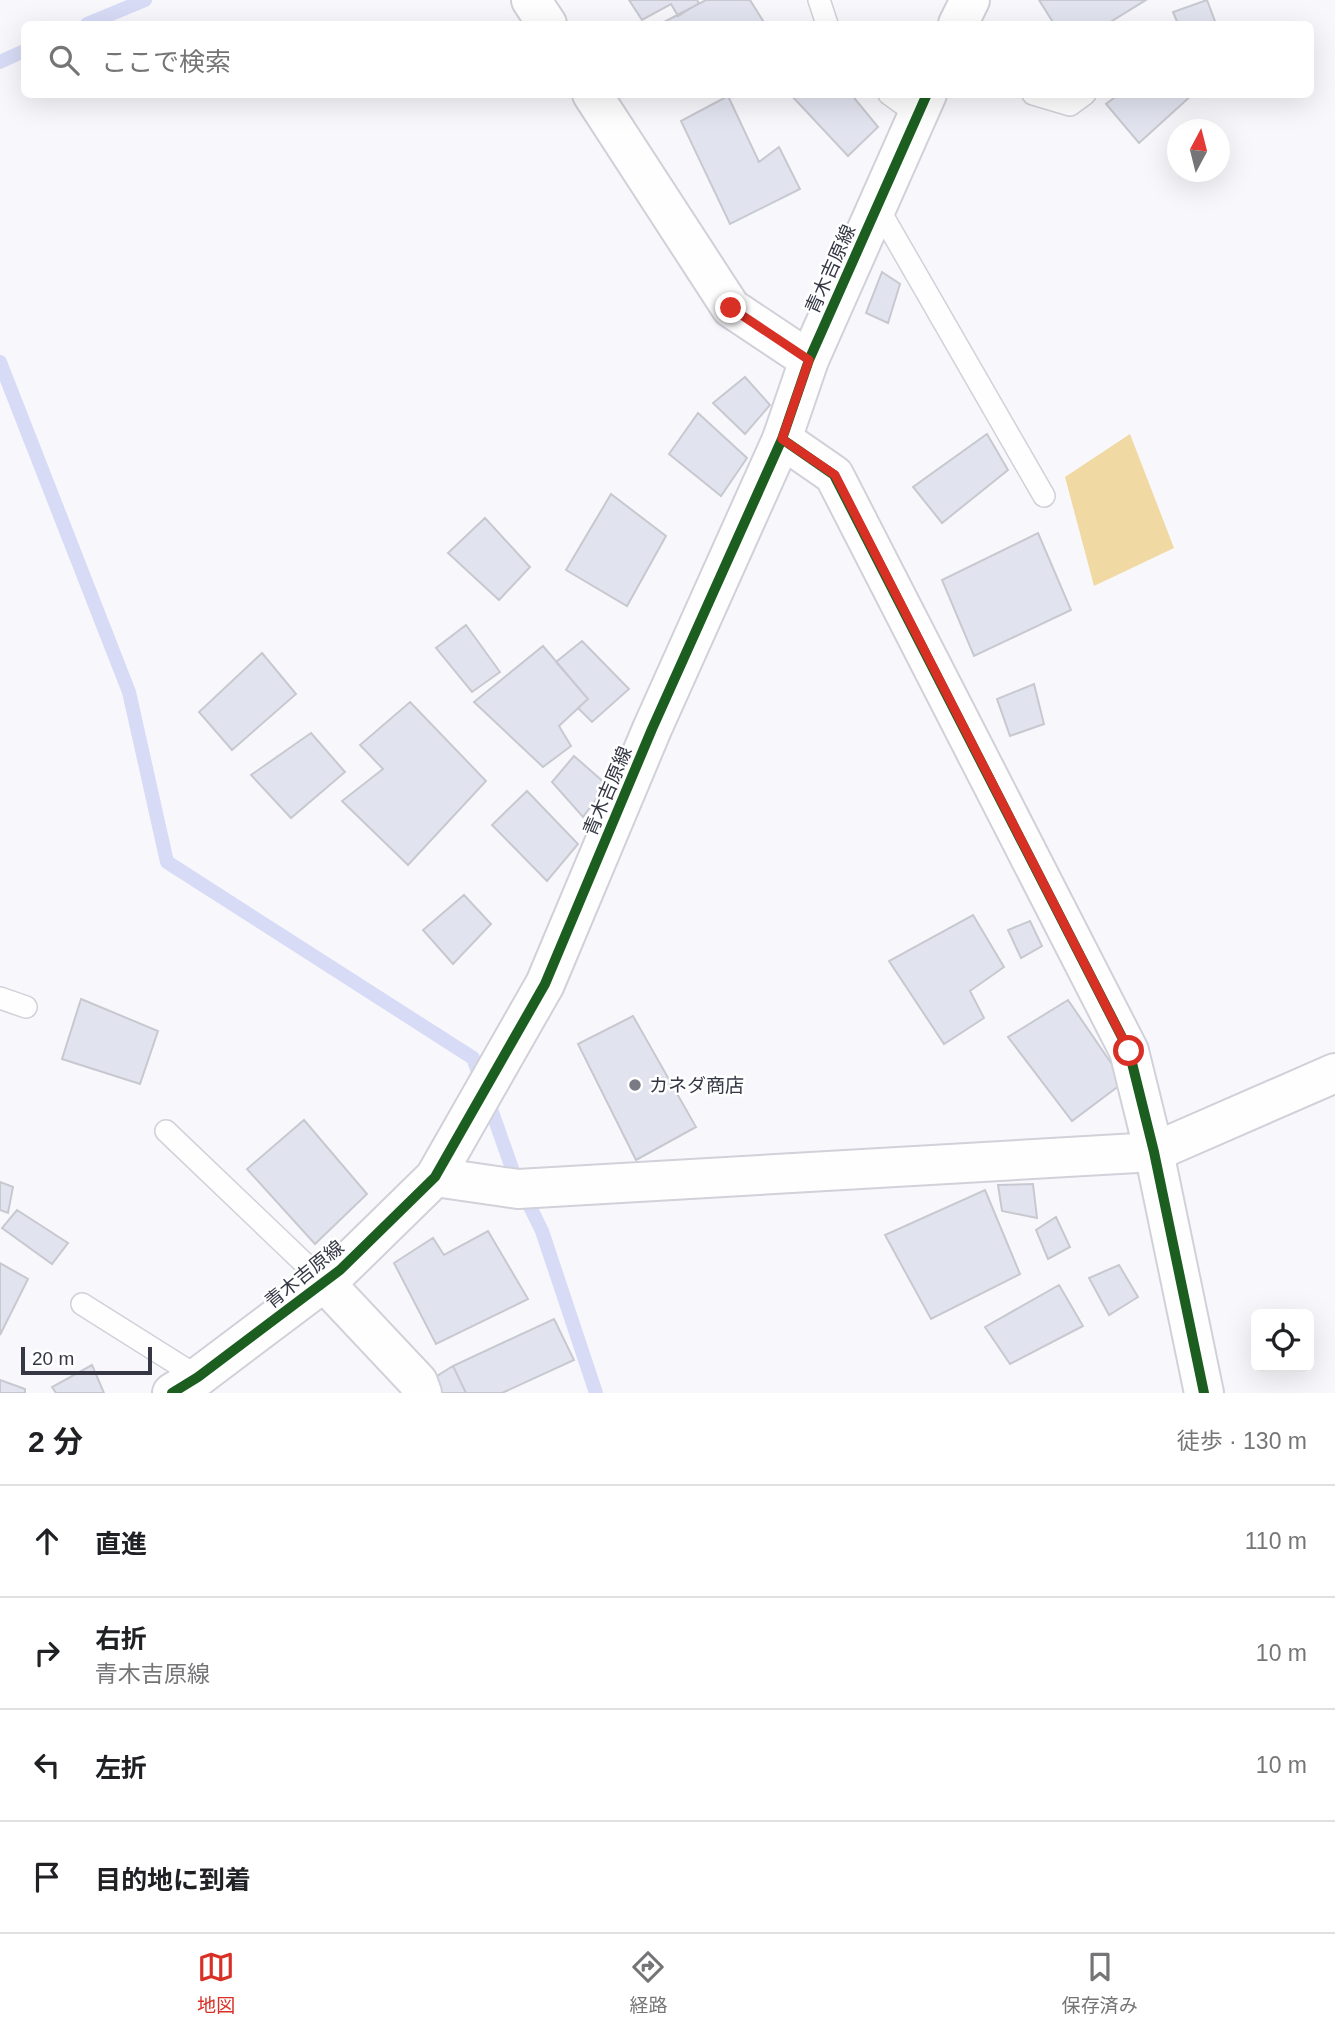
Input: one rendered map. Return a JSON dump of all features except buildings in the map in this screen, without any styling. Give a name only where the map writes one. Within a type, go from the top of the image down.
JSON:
[{"type":"street","points":[[531,0],[545,21]]},
{"type":"street","points":[[960,21],[970,0]]},
{"type":"street","points":[[595,98],[731,308],[809,360]]},
{"type":"street","name":"青木吉原線","points":[[185,1385],[341,1270],[436,1177],[545,984],[653,729],[782,439],[809,360],[877,206],[911,101]]},
{"type":"street","points":[[782,439],[835,475],[1129,1051],[1154,1152],[1204,1393]]},
{"type":"street","points":[[436,1177],[518,1189],[1154,1152],[1335,1073]]},
{"type":"street","points":[[324,1282],[418,1382],[422,1393]]},
{"type":"lane","points":[[819,0],[826,21]]},
{"type":"lane","points":[[1046,98],[1070,105],[1080,98]]},
{"type":"lane","points":[[877,206],[1045,496]]},
{"type":"lane","points":[[0,998],[26,1007]]},
{"type":"lane","points":[[166,1131],[324,1282]]},
{"type":"lane","points":[[82,1304],[185,1385]]},
{"type":"shaded area","points":[[1130,434],[1174,548],[1094,586],[1065,477]]},
{"type":"waterway","points":[[94,21],[145,0]]},
{"type":"waterway","points":[[0,62],[21,52]]},
{"type":"waterway","points":[[0,362],[129,692],[167,862],[473,1058],[514,1174],[542,1231],[596,1393]]},
{"type":"cycle path","points":[[172,1393],[198,1377],[340,1270],[435,1177],[545,984],[652,729],[782,439],[809,360],[925,98]]},
{"type":"cycle path","points":[[782,439],[834,475],[1129,1051],[1154,1152],[1204,1393]]},
{"type":"place","name":"カネダ商店","points":[[635,1085]]},
{"type":"route","points":[[731,308],[809,360],[782,439],[835,475],[1129,1051]]}]
